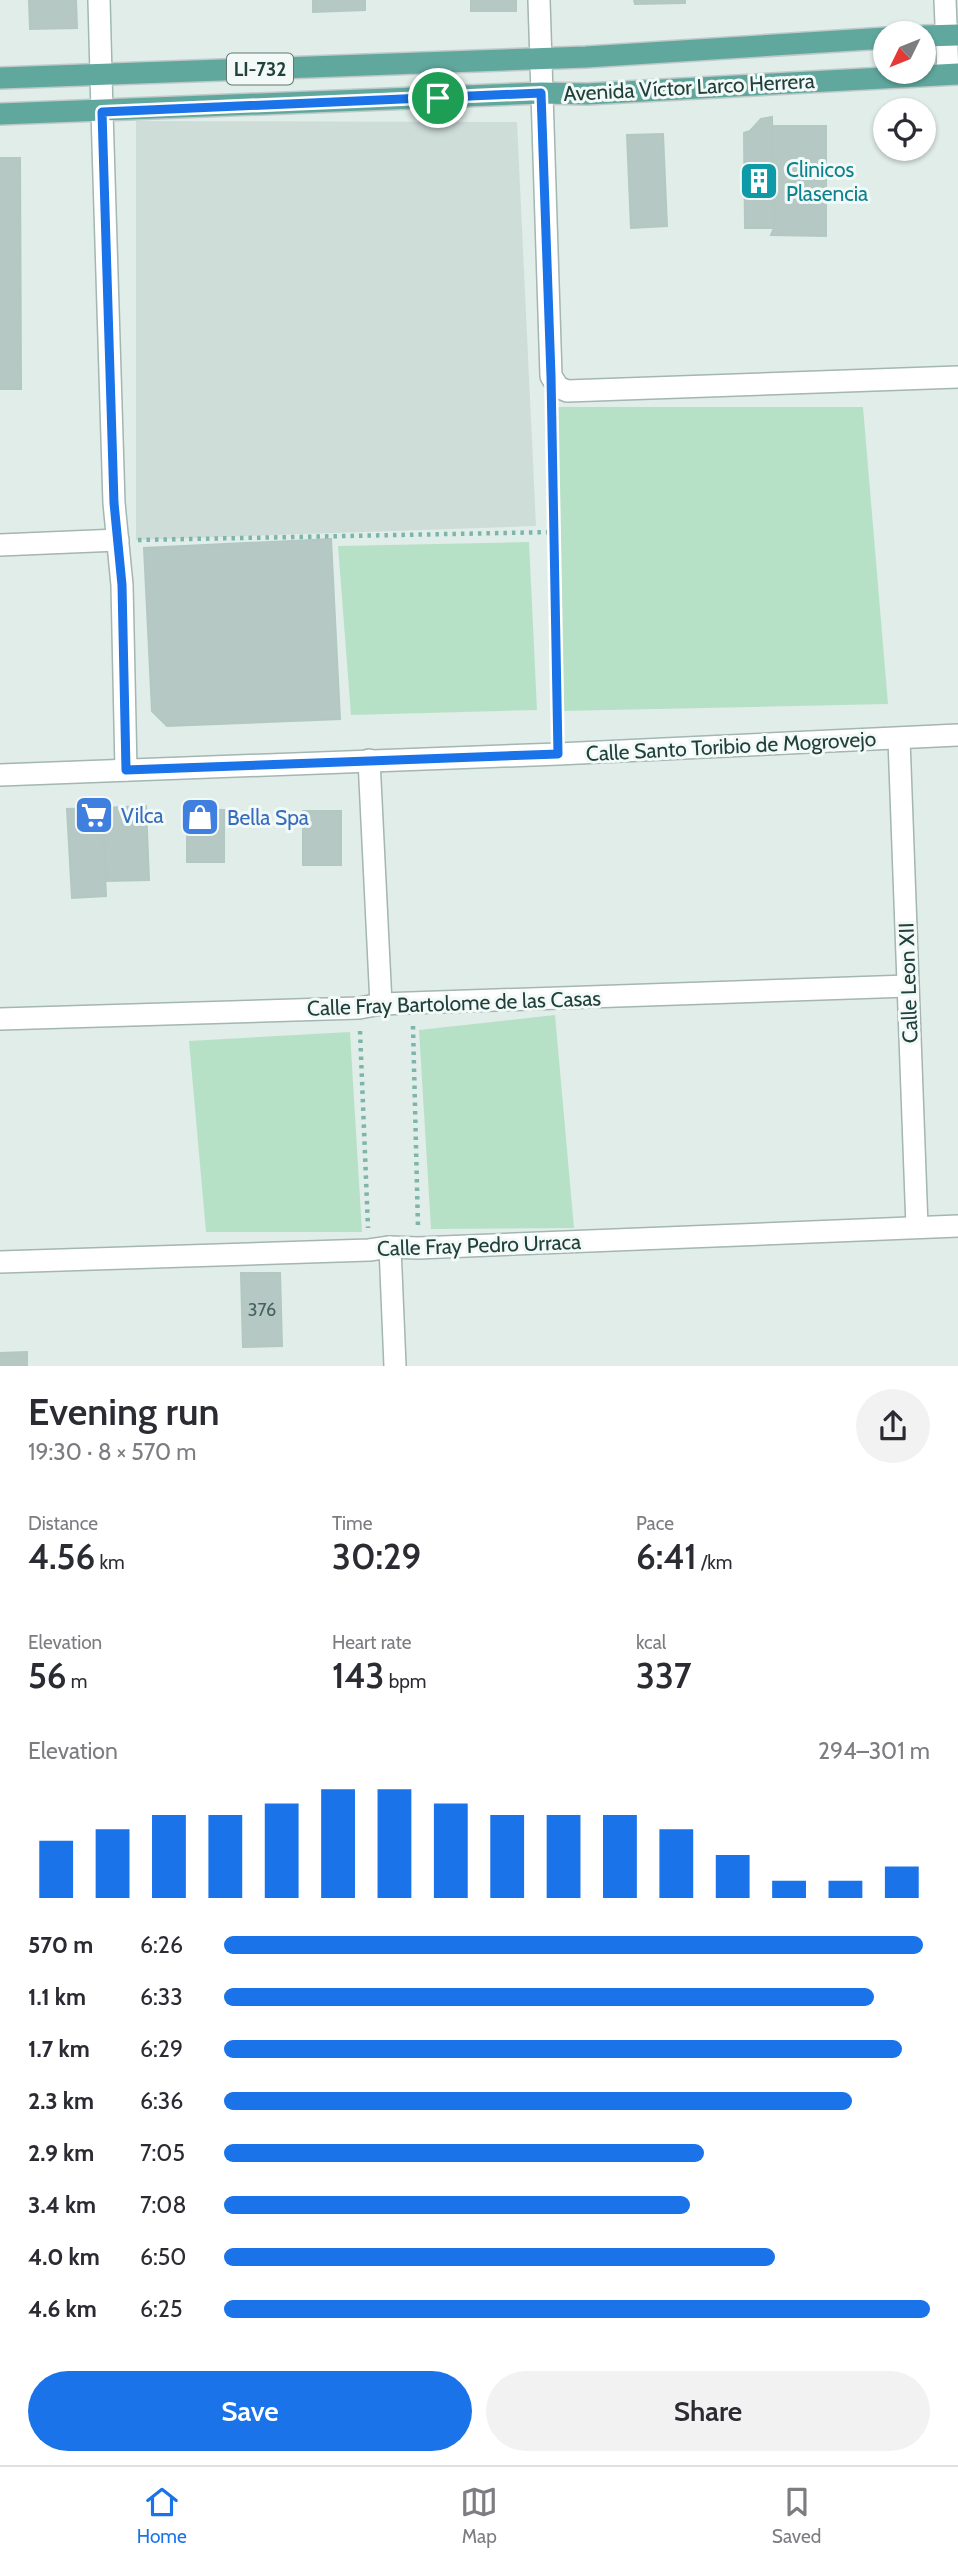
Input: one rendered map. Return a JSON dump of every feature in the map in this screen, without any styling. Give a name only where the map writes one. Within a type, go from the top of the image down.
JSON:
[{"type":"main road","name":"Avenida Víctor Larco Herrera","points":[[0,79],[540,58],[873,39]]},
{"type":"main road","name":"Avenida Víctor Larco Herrera","points":[[0,114],[541,93],[586,94],[953,74]]},
{"type":"street","points":[[99,0],[114,503],[122,585],[126,770]]},
{"type":"street","points":[[539,0],[551,376],[558,387],[567,391],[958,377]]},
{"type":"street","points":[[945,0],[952,35],[953,74]]},
{"type":"street","points":[[0,545],[118,541]]},
{"type":"street","name":"Calle Santo Toribio de Mogrovejo","points":[[0,775],[558,754],[958,735]]},
{"type":"street","name":"Calle Leon XII","points":[[899,739],[916,1227]]},
{"type":"street","points":[[369,760],[381,1004]]},
{"type":"street","name":"Calle Fray Bartolome de las Casas","points":[[0,1018],[359,1008],[381,1004],[908,986]]},
{"type":"street","name":"Calle Fray Pedro Urraca","points":[[0,1262],[958,1226]]},
{"type":"street","points":[[380,1248],[395,1366]]},
{"type":"path","points":[[551,376],[558,754]]},
{"type":"path","points":[[118,541],[554,532]]},
{"type":"path","points":[[412,1004],[418,1248]]},
{"type":"path","points":[[359,1008],[380,1248]]},
{"type":"shaded area","points":[[136,121],[517,122],[536,526],[136,540]]},
{"type":"green space","points":[[554,407],[863,407],[888,704],[562,711]]},
{"type":"green space","points":[[529,542],[537,710],[351,715],[338,546]]},
{"type":"green space","points":[[555,1015],[574,1228],[431,1229],[419,1030]]},
{"type":"green space","points":[[350,1032],[362,1232],[206,1232],[189,1041]]},
{"type":"building","points":[[29,0],[76,0],[77,28],[30,29]]},
{"type":"building","points":[[313,0],[365,0],[365,10],[313,12]]},
{"type":"building","points":[[471,0],[516,0],[516,11],[471,11]]},
{"type":"building","points":[[634,0],[685,0],[685,3],[635,4]]},
{"type":"building","name":"Clinicos Plasencia","points":[[772,117],[774,228],[745,228],[744,133],[750,131],[761,119]]},
{"type":"building","points":[[772,126],[826,126],[826,236],[771,235],[774,228]]},
{"type":"building","points":[[663,134],[667,226],[631,228],[627,135]]},
{"type":"building","points":[[0,158],[20,158],[21,389],[0,389]]},
{"type":"building","points":[[331,539],[340,719],[167,726],[152,711],[144,548]]},
{"type":"building","points":[[146,806],[149,880],[106,881],[102,808]]},
{"type":"building","points":[[102,808],[106,896],[72,898],[67,809]]},
{"type":"building","points":[[187,810],[224,810],[224,862],[187,862]]},
{"type":"building","points":[[303,811],[341,811],[341,865],[303,865]]},
{"type":"building","points":[[241,1273],[280,1273],[282,1346],[243,1347]]},
{"type":"building","points":[[27,1352],[27,1366],[0,1366],[0,1353]]},
{"type":"place","name":"Clinicos Plasencia","points":[[759,181]]},
{"type":"place","name":"Vilca","points":[[94,815]]},
{"type":"place","name":"Bella Spa","points":[[200,817]]},
{"type":"route","points":[[541,93],[551,376],[558,754],[126,770],[122,585],[114,503],[102,112],[438,98],[541,93]]}]
